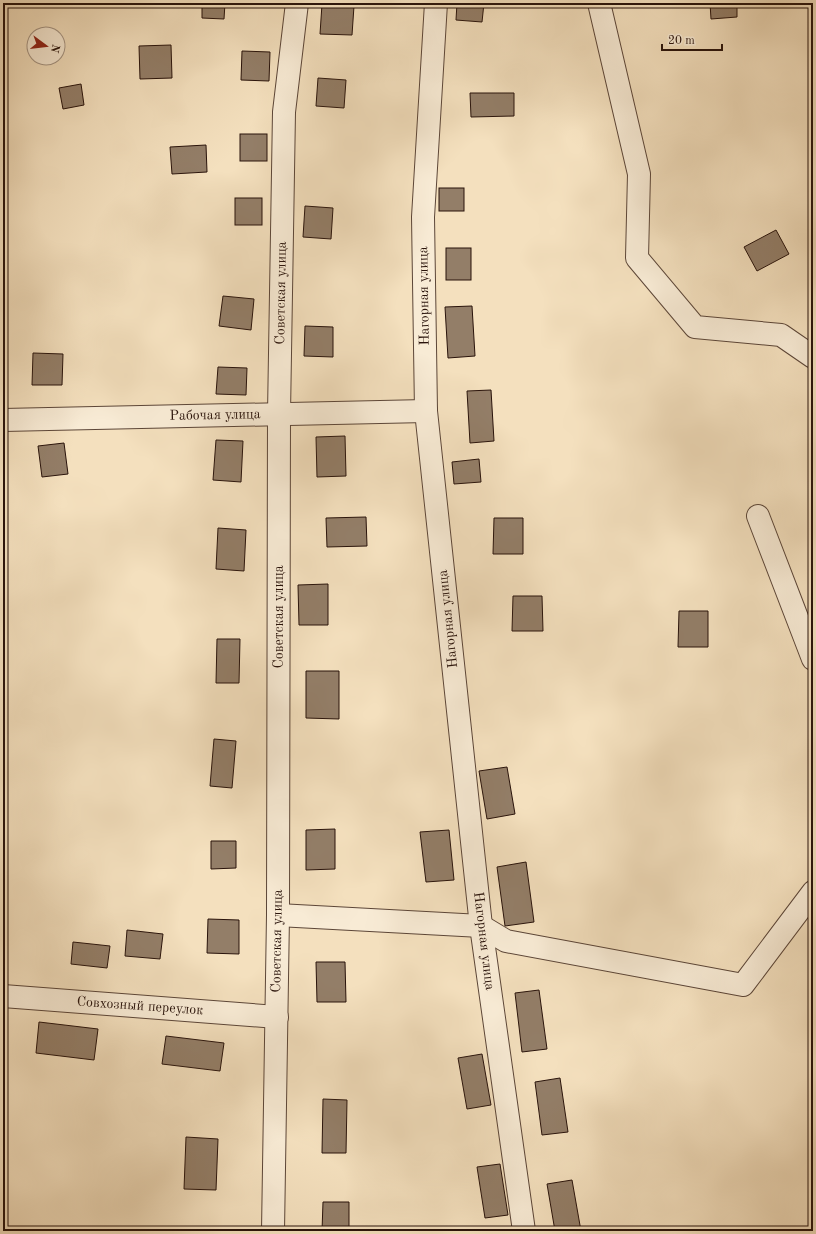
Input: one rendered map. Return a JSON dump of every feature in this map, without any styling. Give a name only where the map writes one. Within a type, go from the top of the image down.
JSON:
[{"type":"street","name":"Советская улица","points":[[273,1231],[278,915],[279,414],[284,112],[297,3]]},
{"type":"street","name":"Нагорная улица","points":[[436,3],[423,217],[426,410],[481,926],[524,1231]]},
{"type":"street","points":[[600,3],[639,174],[637,258],[695,327],[781,335],[813,357]]},
{"type":"street","name":"Рабочая улица","points":[[3,420],[426,410]]},
{"type":"street","points":[[758,516],[813,659]]},
{"type":"street","points":[[278,915],[481,926],[506,941],[744,985],[813,892]]},
{"type":"street","name":"Совхозный переулок","points":[[3,996],[276,1017]]},
{"type":"building","points":[[202,3],[225,3],[224,19],[202,18]]},
{"type":"building","points":[[457,3],[484,3],[482,22],[456,20]]},
{"type":"building","points":[[710,3],[737,3],[737,17],[711,19]]},
{"type":"building","points":[[322,4],[354,6],[352,35],[320,34]]},
{"type":"building","points":[[171,45],[172,78],[140,79],[139,46]]},
{"type":"building","points":[[242,51],[270,52],[269,81],[241,80]]},
{"type":"building","points":[[318,78],[346,80],[344,108],[316,106]]},
{"type":"building","points":[[81,84],[84,105],[63,109],[59,88]]},
{"type":"building","points":[[470,93],[514,93],[514,116],[471,117]]},
{"type":"building","points":[[240,134],[267,134],[267,161],[240,161]]},
{"type":"building","points":[[206,145],[207,172],[172,174],[170,147]]},
{"type":"building","points":[[439,188],[464,188],[464,211],[439,211]]},
{"type":"building","points":[[235,198],[262,198],[262,225],[235,225]]},
{"type":"building","points":[[305,206],[333,208],[331,239],[303,237]]},
{"type":"building","points":[[776,230],[789,254],[757,271],[744,247]]},
{"type":"building","points":[[446,248],[471,248],[471,280],[446,280]]},
{"type":"building","points":[[223,296],[254,299],[251,330],[219,326]]},
{"type":"building","points":[[472,306],[475,356],[448,358],[445,307]]},
{"type":"building","points":[[305,326],[333,327],[333,357],[304,356]]},
{"type":"building","points":[[33,353],[63,354],[62,385],[32,385]]},
{"type":"building","points":[[218,367],[247,368],[246,395],[216,394]]},
{"type":"building","points":[[491,390],[494,441],[470,443],[467,391]]},
{"type":"building","points":[[345,436],[346,476],[317,477],[316,437]]},
{"type":"building","points":[[216,440],[243,441],[241,482],[213,480]]},
{"type":"building","points":[[64,443],[68,474],[42,477],[38,446]]},
{"type":"building","points":[[479,459],[481,482],[454,484],[452,462]]},
{"type":"building","points":[[366,517],[367,546],[327,547],[326,518]]},
{"type":"building","points":[[494,518],[523,518],[523,554],[493,554]]},
{"type":"building","points":[[218,528],[246,530],[244,571],[216,569]]},
{"type":"building","points":[[328,584],[328,625],[299,625],[298,585]]},
{"type":"building","points":[[513,596],[542,596],[543,631],[512,631]]},
{"type":"building","points":[[679,611],[708,611],[708,647],[678,647]]},
{"type":"building","points":[[217,639],[240,639],[239,683],[216,683]]},
{"type":"building","points":[[306,671],[339,671],[339,719],[306,718]]},
{"type":"building","points":[[214,739],[236,741],[232,788],[210,786]]},
{"type":"building","points":[[507,767],[515,814],[487,819],[479,771]]},
{"type":"building","points":[[335,829],[335,869],[306,870],[306,830]]},
{"type":"building","points":[[449,830],[454,880],[426,882],[420,832]]},
{"type":"building","points":[[211,841],[236,841],[236,868],[211,869]]},
{"type":"building","points":[[526,862],[534,922],[505,926],[497,867]]},
{"type":"building","points":[[208,919],[239,920],[239,954],[207,953]]},
{"type":"building","points":[[127,930],[163,934],[160,959],[125,956]]},
{"type":"building","points":[[73,942],[110,946],[107,968],[71,964]]},
{"type":"building","points":[[316,962],[345,962],[346,1002],[317,1002]]},
{"type":"building","points":[[539,990],[547,1049],[522,1052],[515,993]]},
{"type":"building","points":[[39,1022],[98,1029],[94,1060],[36,1053]]},
{"type":"building","points":[[166,1036],[224,1043],[220,1071],[162,1064]]},
{"type":"building","points":[[482,1054],[491,1105],[467,1109],[458,1058]]},
{"type":"building","points":[[560,1078],[568,1132],[542,1135],[535,1082]]},
{"type":"building","points":[[323,1099],[347,1100],[346,1153],[322,1153]]},
{"type":"building","points":[[186,1137],[218,1139],[216,1190],[184,1189]]},
{"type":"building","points":[[500,1164],[508,1215],[485,1218],[477,1167]]},
{"type":"building","points":[[572,1180],[581,1231],[555,1231],[547,1184]]},
{"type":"building","points":[[323,1202],[349,1202],[349,1231],[322,1231]]}]
